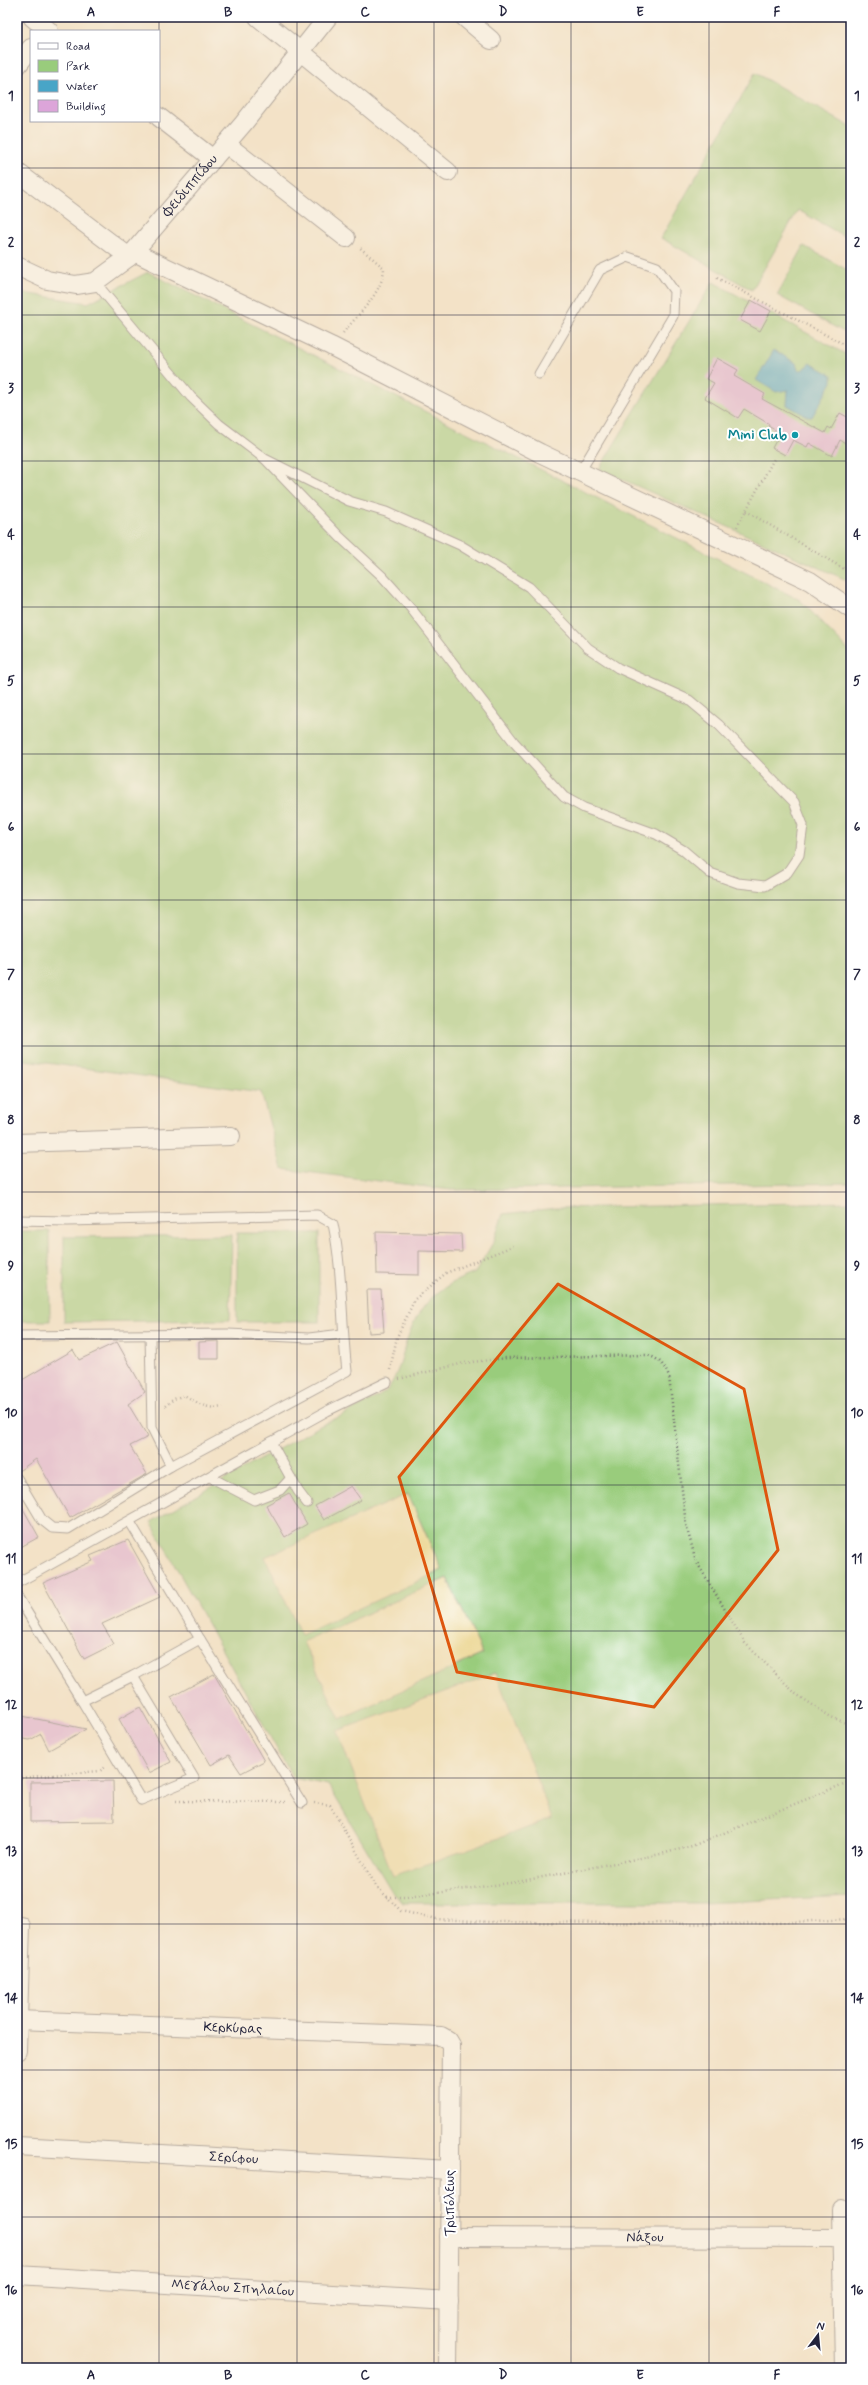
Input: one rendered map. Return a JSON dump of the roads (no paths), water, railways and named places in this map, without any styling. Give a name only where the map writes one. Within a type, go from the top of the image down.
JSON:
[{"type":"street","points":[[32,17],[49,27]]},
{"type":"street","points":[[258,17],[448,172]]},
{"type":"street","name":"Φειδιππίδου","points":[[17,266],[47,280],[63,284],[76,285],[95,282],[132,255],[226,144],[328,17]]},
{"type":"street","points":[[464,17],[491,40]]},
{"type":"street","points":[[17,66],[30,49]]},
{"type":"street","points":[[160,117],[213,159]]},
{"type":"street","points":[[226,144],[346,238]]},
{"type":"street","points":[[17,172],[132,255],[331,346],[580,472],[810,581],[851,609]]},
{"type":"street","points":[[17,1143],[231,1136]]},
{"type":"street","points":[[17,2051],[21,1926]]},
{"type":"street","name":"Κερκύρας","points":[[17,2020],[441,2036],[448,2040]]},
{"type":"street","name":"Τριπόλεως","points":[[448,2040],[451,2045],[448,2368]]},
{"type":"street","name":"Σερίφου","points":[[17,2146],[450,2170]]},
{"type":"street","points":[[840,2209],[844,2368]]},
{"type":"street","name":"Νάξου","points":[[450,2237],[841,2238]]},
{"type":"street","name":"Μεγάλου Σπηλαίου","points":[[17,2275],[449,2301]]},
{"type":"lane","points":[[539,374],[600,270],[628,256],[657,267],[674,291],[673,316],[580,472]]},
{"type":"lane","points":[[95,282],[191,397],[219,424],[265,459],[340,537],[382,576],[410,607],[483,704],[542,775],[564,797],[584,808],[656,834],[683,850],[710,874],[738,883],[765,886],[787,873],[799,855],[803,825],[794,802],[719,725],[689,700],[618,668],[588,648],[529,587],[460,546],[386,512],[349,501],[265,459]]},
{"type":"lane","points":[[17,1220],[68,1221],[317,1215],[333,1224],[339,1254],[342,1334],[347,1371],[171,1466],[68,1529],[52,1528],[42,1520],[17,1478]]},
{"type":"lane","points":[[17,1336],[228,1334],[309,1338],[342,1334]]},
{"type":"lane","points":[[150,1335],[152,1428],[171,1466]]},
{"type":"lane","points":[[17,1583],[130,1522],[327,1411],[387,1382]]},
{"type":"lane","points":[[271,1442],[307,1503]]},
{"type":"lane","points":[[210,1477],[254,1500],[280,1490],[291,1478]]},
{"type":"lane","points":[[130,1522],[200,1639],[302,1802]]},
{"type":"lane","points":[[17,1596],[82,1701],[115,1761],[141,1800],[194,1778],[133,1676]]},
{"type":"lane","points":[[82,1701],[133,1676],[200,1639]]},
{"type":"water","points":[[774,350],[796,363],[798,370],[802,370],[810,363],[832,375],[832,382],[812,417],[808,417],[787,405],[788,390],[776,392],[756,380]]},
{"type":"place","name":"Mini Club","points":[[795,435]]}]
